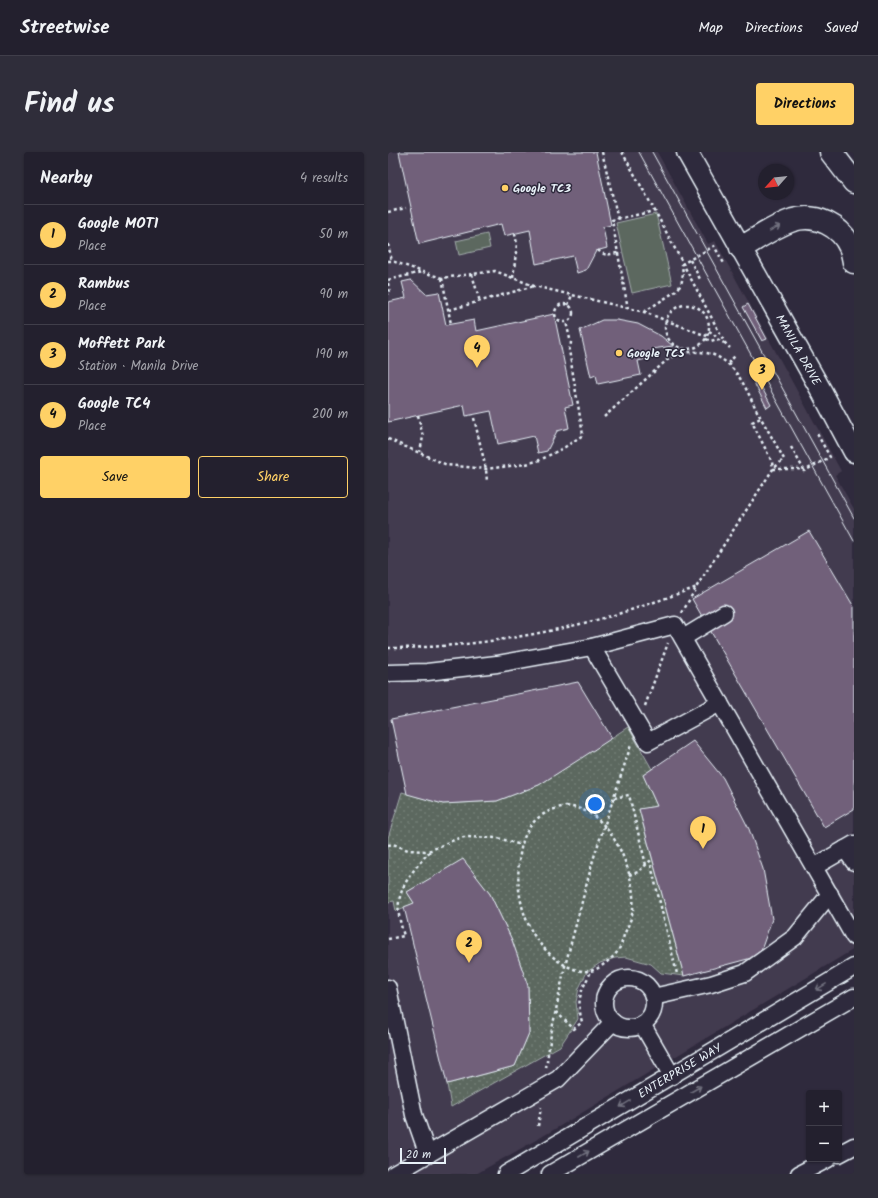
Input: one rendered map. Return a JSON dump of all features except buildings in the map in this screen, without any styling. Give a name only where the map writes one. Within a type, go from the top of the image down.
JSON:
[{"type":"highway","points":[[831,152],[854,182]]},
{"type":"highway","points":[[741,248],[777,227],[795,219],[810,218],[827,222],[840,232],[850,247],[854,262]]},
{"type":"main road","name":"MANILA DRIVE","points":[[687,152],[822,392],[854,452]]},
{"type":"street","points":[[388,672],[427,672],[482,666],[679,632],[724,613]]},
{"type":"street","points":[[679,632],[854,936]]},
{"type":"street","points":[[592,647],[648,742],[720,703]]},
{"type":"street","points":[[814,867],[850,846],[854,862]]},
{"type":"street","points":[[653,997],[711,984],[745,972],[795,937],[830,894]]},
{"type":"street","name":"ENTERPRISE WAY","points":[[506,1174],[854,967]]},
{"type":"street","points":[[628,978],[637,980],[644,984],[650,989],[653,997],[654,1004],[648,1019],[635,1027],[627,1028],[613,1022],[607,1015],[604,1007],[604,999],[607,991],[613,984],[628,978]]},
{"type":"street","points":[[388,988],[414,1115],[428,1155]]},
{"type":"street","name":"ENTERPRISE WAY","points":[[550,1174],[854,997]]},
{"type":"street","points":[[394,1174],[558,1080],[613,1022]]},
{"type":"street","points":[[642,1024],[672,1076]]},
{"type":"street","points":[[842,1152],[854,1146]]},
{"type":"street","points":[[799,1174],[822,1162]]},
{"type":"path","points":[[602,152],[618,219]]},
{"type":"path","points":[[622,152],[655,211],[709,317],[725,343],[730,348]]},
{"type":"path","points":[[388,212],[406,208]]},
{"type":"path","points":[[628,309],[612,220],[655,211]]},
{"type":"path","points":[[513,278],[517,244],[515,234]]},
{"type":"path","points":[[388,244],[390,261],[442,278],[492,270],[534,286],[644,312],[666,319],[707,337],[711,341],[716,339],[725,343]]},
{"type":"path","points":[[682,264],[714,246],[725,265]]},
{"type":"path","points":[[598,250],[606,255],[618,252]]},
{"type":"path","points":[[690,260],[700,279]]},
{"type":"path","points":[[644,312],[676,291],[681,286],[683,280],[682,264]]},
{"type":"path","points":[[388,294],[390,293],[388,282],[423,272]]},
{"type":"path","points":[[472,274],[480,302]]},
{"type":"path","points":[[442,278],[451,324]]},
{"type":"path","points":[[449,310],[534,286]]},
{"type":"path","points":[[568,305],[572,295]]},
{"type":"path","points":[[565,304],[568,305],[571,307],[573,313],[571,319],[566,322],[557,320],[555,314],[557,308],[565,304]]},
{"type":"path","points":[[538,1126],[551,1034],[565,966],[593,860],[638,724],[698,586],[773,469],[784,459],[739,377],[728,363],[715,355],[688,351],[671,343],[665,332],[666,319],[669,313],[679,305],[693,305],[709,317],[709,331],[707,337],[698,346],[688,351],[677,354],[667,360],[604,417]]},
{"type":"path","points":[[388,439],[447,465],[486,469],[526,464],[540,460],[565,447],[583,435],[569,350],[571,343],[566,322]]},
{"type":"path","points":[[709,331],[714,334],[716,339]]},
{"type":"path","points":[[728,363],[736,355]]},
{"type":"path","points":[[418,415],[423,437],[420,452]]},
{"type":"path","points":[[474,418],[486,469],[487,482]]},
{"type":"path","points":[[761,418],[752,422],[772,462],[773,469]]},
{"type":"path","points":[[773,469],[798,469],[804,471],[830,457],[816,432]]},
{"type":"path","points":[[791,447],[804,471]]},
{"type":"path","points":[[388,648],[418,648],[521,637],[585,623],[648,605],[698,586]]},
{"type":"path","points":[[613,798],[629,795],[646,865]]},
{"type":"path","points":[[566,806],[578,808],[590,814],[604,825],[618,846],[629,875],[633,908],[631,918],[619,950],[615,956],[601,966],[592,970],[577,970],[565,966],[551,956],[540,944],[532,932],[525,915],[518,887],[518,869],[521,845],[535,819],[545,812],[555,808],[566,806]]},
{"type":"path","points":[[388,846],[397,845],[408,850],[425,851],[464,837],[498,838],[521,845]]},
{"type":"path","points":[[388,939],[404,936],[399,914],[399,903],[406,880],[431,850]]},
{"type":"path","points":[[629,875],[638,872],[650,861],[677,974]]},
{"type":"path","points":[[556,1012],[574,1029],[582,1022],[578,1004],[580,995],[592,970]]},
{"type":"shaded area","points":[[388,152],[657,152],[708,244],[715,241],[841,471],[835,475],[854,509],[854,949],[550,1132],[476,1174],[388,1174]]},
{"type":"green space","points":[[656,214],[672,284],[632,293],[616,223]]},
{"type":"green space","points":[[487,234],[490,248],[459,255],[456,241]]},
{"type":"green space","points":[[628,727],[652,769],[643,775],[657,806],[639,810],[684,976],[661,973],[651,964],[626,957],[615,958],[600,963],[587,972],[579,988],[576,1002],[578,1019],[560,1046],[451,1107],[447,1084],[515,1066],[529,1033],[528,986],[512,940],[490,894],[463,860],[407,892],[414,903],[396,911],[394,901],[388,902],[388,838],[402,792],[443,804],[497,801],[539,785]]},
{"type":"tram line","points":[[639,152],[854,541]]},
{"type":"tram line","points":[[652,152],[854,518]]},
{"type":"place","name":"Google TC3","points":[[505,188]]},
{"type":"place","name":"Google TC5","points":[[619,353]]},
{"type":"place","name":"Google TC4","points":[[477,368]]},
{"type":"place","name":"Moffett Park","points":[[762,390]]},
{"type":"place","name":"Google MOT1","points":[[703,849]]},
{"type":"place","name":"Rambus","points":[[469,963]]}]
